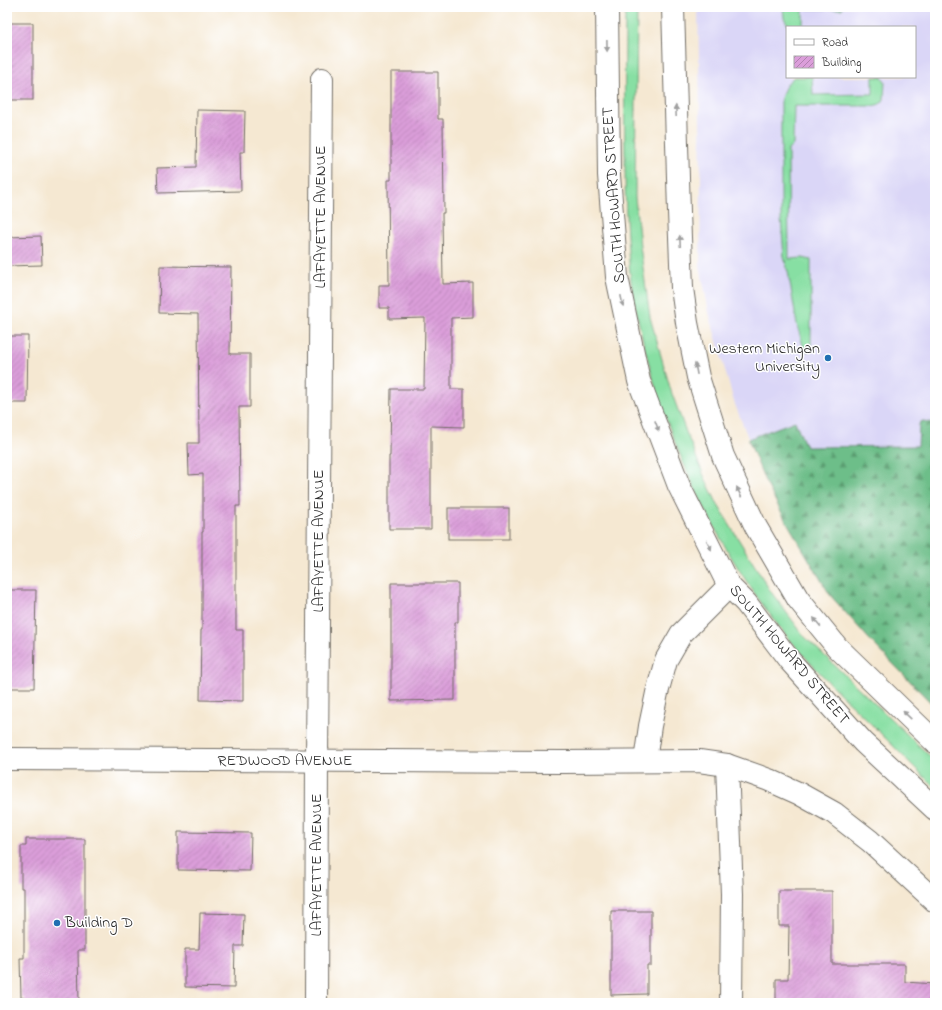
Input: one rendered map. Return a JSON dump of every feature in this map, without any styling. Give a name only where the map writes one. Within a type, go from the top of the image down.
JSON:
[{"type":"street","name":"SOUTH HOWARD STREET","points":[[607,7],[609,175],[617,277],[639,380],[679,486],[729,586],[746,603],[790,661],[863,742],[935,809]]},
{"type":"street","points":[[673,7],[682,288],[687,323],[698,377],[723,456],[756,527],[798,599],[837,647],[935,742]]},
{"type":"street","name":"LAFAYETTE AVENUE","points":[[316,1003],[322,79]]},
{"type":"street","points":[[645,761],[650,726],[666,660],[681,634],[729,586]]},
{"type":"street","name":"REDWOOD AVENUE","points":[[7,759],[563,762],[699,760],[727,765],[769,780],[798,793],[834,814],[870,841],[935,901]]},
{"type":"street","points":[[727,765],[732,894],[731,1003]]},
{"type":"shaded area","name":"Western Michigan University","points":[[698,7],[935,7],[935,707],[870,640],[830,595],[785,519],[765,481],[734,402],[709,313],[700,266],[701,179]]},
{"type":"green space","points":[[625,7],[637,7],[635,197],[650,317],[671,391],[686,432],[718,505],[771,592],[805,637],[935,761],[935,787],[830,683],[802,654],[777,624],[748,583],[716,531],[702,504],[678,449],[657,392],[643,341],[632,289],[627,240],[625,190]]},
{"type":"green space","points":[[783,7],[842,7],[842,9],[803,9],[803,26],[788,26],[784,18]]},
{"type":"green space","points":[[793,78],[812,78],[813,95],[873,94],[873,78],[883,78],[885,81],[884,99],[877,105],[794,106],[793,145],[788,150],[789,259],[803,258],[811,260],[811,350],[808,351],[804,349],[797,325],[788,271],[784,257],[781,218],[781,99],[789,81]]},
{"type":"green space","points":[[795,421],[806,447],[918,446],[920,422],[935,423],[935,707],[870,640],[830,595],[785,519],[765,481],[748,439]]},
{"type":"building","points":[[7,23],[33,23],[33,100],[7,100]]},
{"type":"building","points":[[391,72],[438,72],[438,119],[443,119],[443,284],[473,283],[473,317],[451,318],[451,389],[464,389],[464,427],[431,426],[431,529],[389,529],[391,389],[424,389],[425,318],[389,319],[389,308],[379,308],[379,285],[389,285],[388,180],[391,180]]},
{"type":"building","points":[[197,110],[245,111],[244,152],[240,152],[241,191],[158,193],[157,168],[196,167]]},
{"type":"building","points":[[41,236],[42,265],[7,266],[7,237]]},
{"type":"building","points":[[160,266],[231,267],[230,354],[250,354],[250,407],[239,407],[240,506],[236,506],[236,630],[243,630],[243,701],[200,700],[203,474],[189,475],[188,443],[199,443],[198,314],[159,313]]},
{"type":"building","points":[[7,336],[28,336],[27,403],[7,403]]},
{"type":"building","points":[[448,508],[509,508],[509,539],[448,539]]},
{"type":"building","points":[[391,583],[458,583],[458,622],[455,622],[455,700],[391,701]]},
{"type":"building","points":[[7,590],[36,590],[34,688],[7,688]]},
{"type":"building","points":[[178,832],[251,833],[250,871],[178,870]]},
{"type":"building","name":"Building D","points":[[26,839],[85,839],[85,950],[78,950],[79,1003],[24,1003],[24,998],[21,998],[20,958],[24,958],[24,888],[21,888],[21,846],[26,846]]},
{"type":"building","points":[[779,891],[832,891],[832,964],[905,964],[905,982],[935,984],[935,1003],[776,1003],[776,979],[788,979],[789,926],[779,926]]},
{"type":"building","points":[[611,911],[651,911],[651,965],[647,965],[647,994],[611,995]]},
{"type":"building","points":[[200,913],[244,914],[243,946],[235,946],[234,988],[185,987],[185,949],[199,949]]},
{"type":"place","name":"Western Michigan University","points":[[828,358]]},
{"type":"place","name":"Building D","points":[[57,923]]}]
